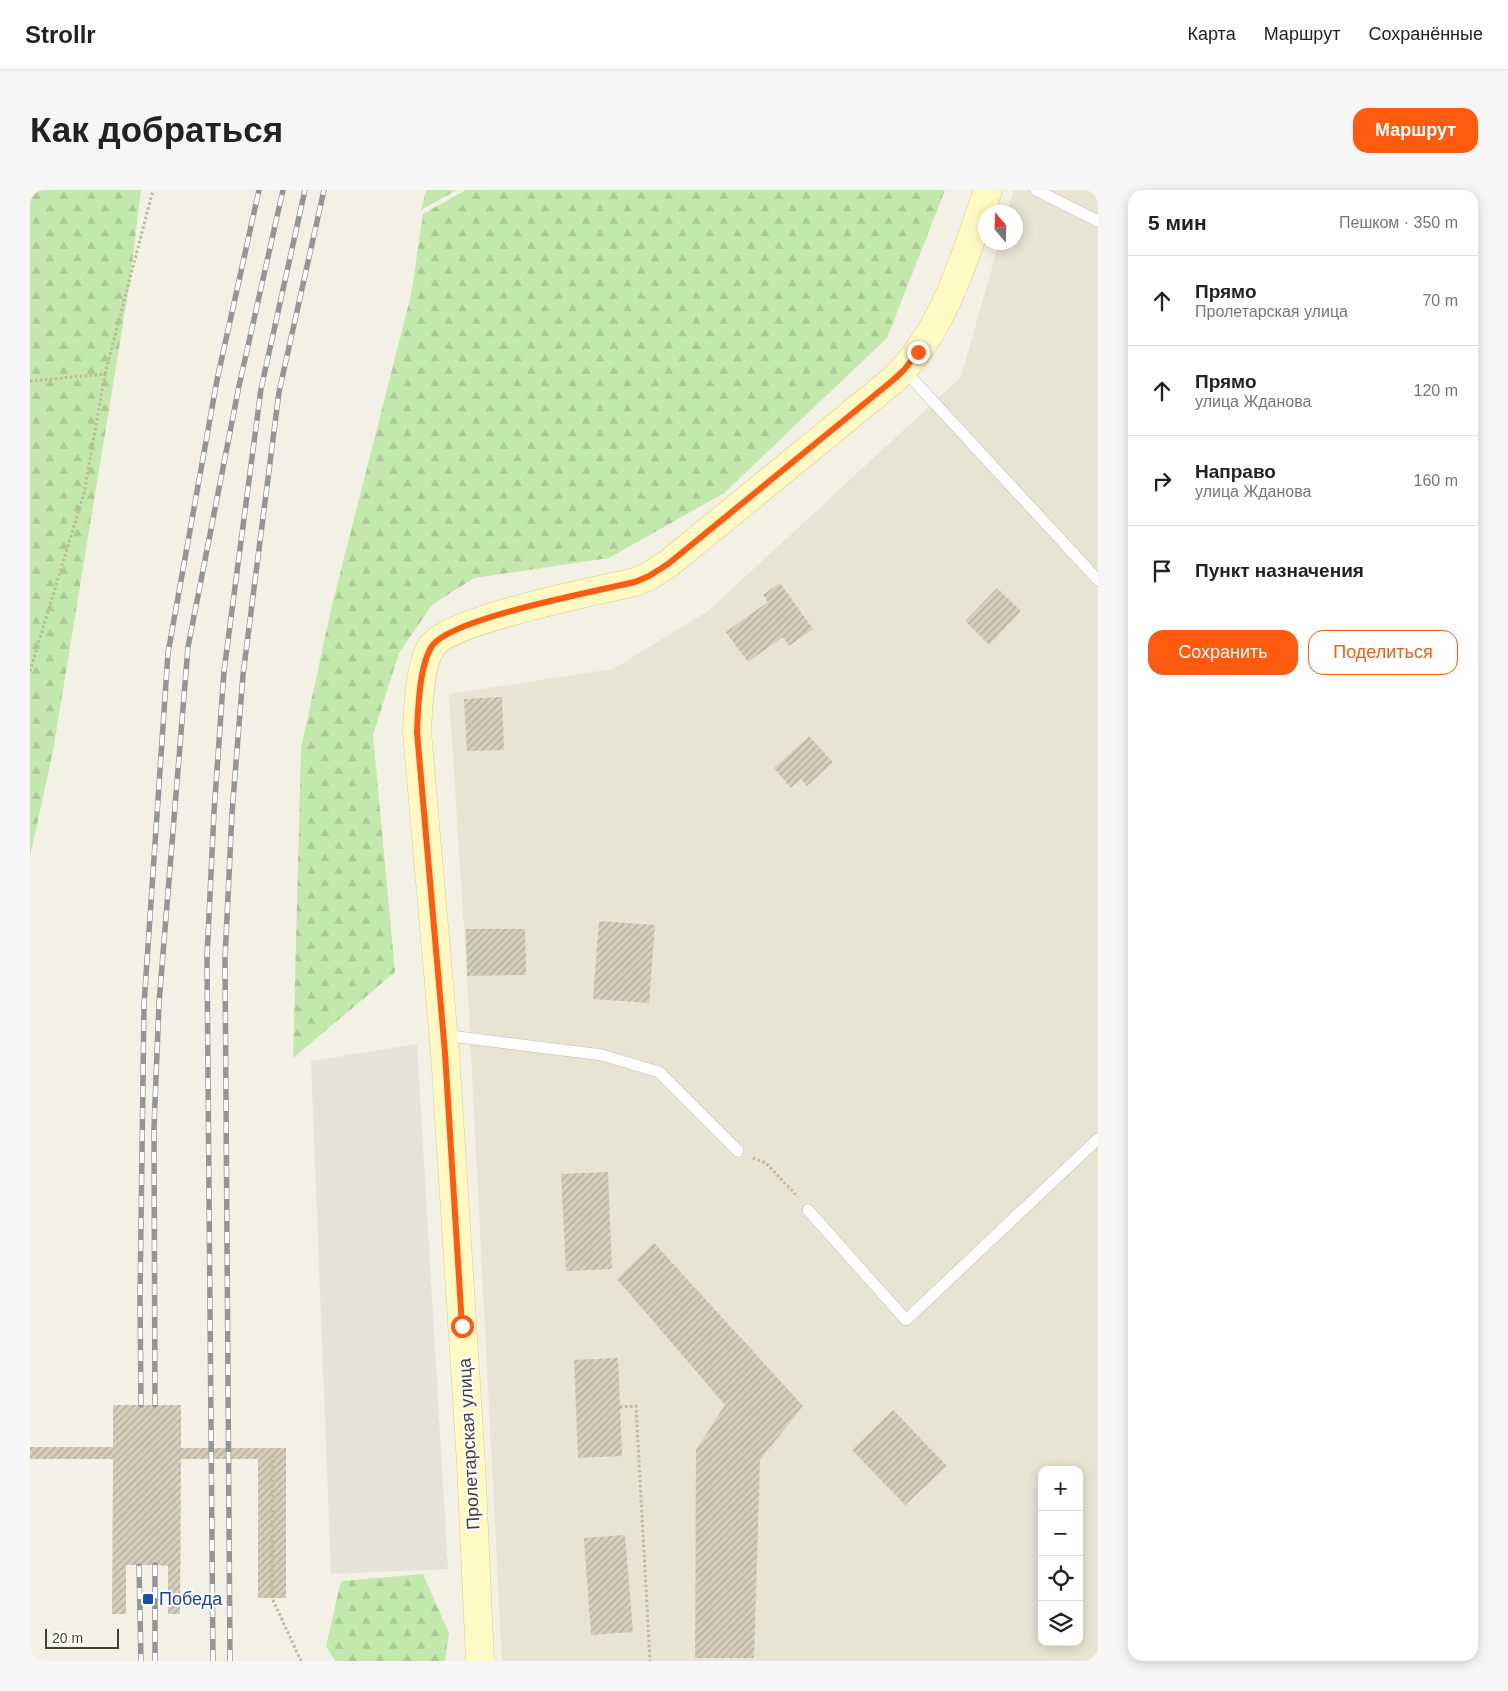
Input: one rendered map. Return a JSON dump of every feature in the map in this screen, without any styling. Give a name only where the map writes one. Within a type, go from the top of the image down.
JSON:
[{"type":"main road","name":"Пролетарская улица","points":[[480,1661],[471,1463],[447,1078],[417,732],[418,705],[426,661],[432,646],[451,632],[495,616],[635,582],[649,576],[668,564],[892,381],[904,370],[918,352],[944,304],[958,272],[988,190]]},
{"type":"lane","points":[[1036,190],[1098,221]]},
{"type":"lane","points":[[904,370],[1098,580]]},
{"type":"lane","points":[[443,1035],[602,1055],[659,1072],[738,1151]]},
{"type":"lane","points":[[808,1210],[906,1320],[1098,1140]]},
{"type":"path","points":[[30,672],[84,493],[106,374],[153,190]]},
{"type":"path","points":[[30,381],[106,374]]},
{"type":"path","points":[[738,1151],[766,1163],[808,1210]]},
{"type":"path","points":[[620,1407],[636,1406],[650,1661]]},
{"type":"path","points":[[273,1455],[272,1598],[301,1661]]},
{"type":"shaded area","points":[[1014,190],[1098,190],[1098,1661],[502,1661],[467,976],[449,694],[613,669],[708,611],[961,377],[997,250],[1023,250],[1023,205],[1009,205]]},
{"type":"shaded area","points":[[417,1044],[448,1569],[331,1574],[311,1061]]},
{"type":"green space","points":[[30,190],[141,190],[130,281],[53,751],[30,857]]},
{"type":"green space","points":[[426,190],[457,190],[421,210]]},
{"type":"green space","points":[[466,190],[945,190],[887,338],[724,493],[609,558],[474,578],[432,605],[399,653],[373,735],[395,972],[293,1058],[301,748],[332,605],[411,295],[423,214]]},
{"type":"green space","points":[[423,1574],[449,1633],[445,1661],[335,1661],[326,1646],[341,1581]]},
{"type":"building","points":[[780,583],[813,629],[789,646],[783,637],[748,662],[726,632],[768,602],[763,595]]},
{"type":"building","points":[[997,588],[1021,611],[989,645],[965,621]]},
{"type":"building","points":[[502,697],[504,750],[467,751],[464,699]]},
{"type":"building","points":[[809,736],[833,762],[807,786],[801,779],[791,788],[774,768]]},
{"type":"building","points":[[599,921],[655,925],[649,1003],[593,999]]},
{"type":"building","points":[[466,929],[525,929],[526,975],[467,976]]},
{"type":"building","points":[[608,1172],[612,1269],[566,1271],[561,1174]]},
{"type":"building","points":[[654,1243],[803,1406],[760,1460],[754,1658],[695,1658],[696,1450],[725,1405],[617,1279]]},
{"type":"building","points":[[618,1358],[622,1456],[578,1458],[574,1360]]},
{"type":"building","points":[[113,1405],[181,1405],[181,1448],[286,1448],[286,1598],[258,1598],[258,1459],[181,1459],[180,1614],[168,1614],[168,1566],[126,1565],[126,1614],[112,1614],[113,1459],[30,1459],[30,1447],[113,1447]]},
{"type":"building","points":[[893,1410],[947,1466],[905,1505],[852,1450]]},
{"type":"building","points":[[625,1535],[633,1632],[591,1635],[584,1538]]},
{"type":"railway","points":[[141,1405],[140,1299],[144,1005],[168,653],[217,380],[259,190]]},
{"type":"railway","points":[[155,1405],[154,1128],[159,1003],[188,647],[239,386],[283,190]]},
{"type":"railway","points":[[213,1661],[207,957],[214,812],[224,671],[261,389],[305,190]]},
{"type":"railway","points":[[230,1661],[225,959],[232,813],[243,675],[279,392],[324,190]]},
{"type":"railway","points":[[155,1565],[155,1661]]},
{"type":"railway","points":[[139,1566],[141,1661]]},
{"type":"place","name":"Победа","points":[[148,1599]]},
{"type":"route","points":[[462,1326],[445,1053],[417,732],[421,684],[426,661],[432,646],[451,632],[469,624],[635,582],[649,576],[668,564],[892,381],[904,370],[918,352]]}]
